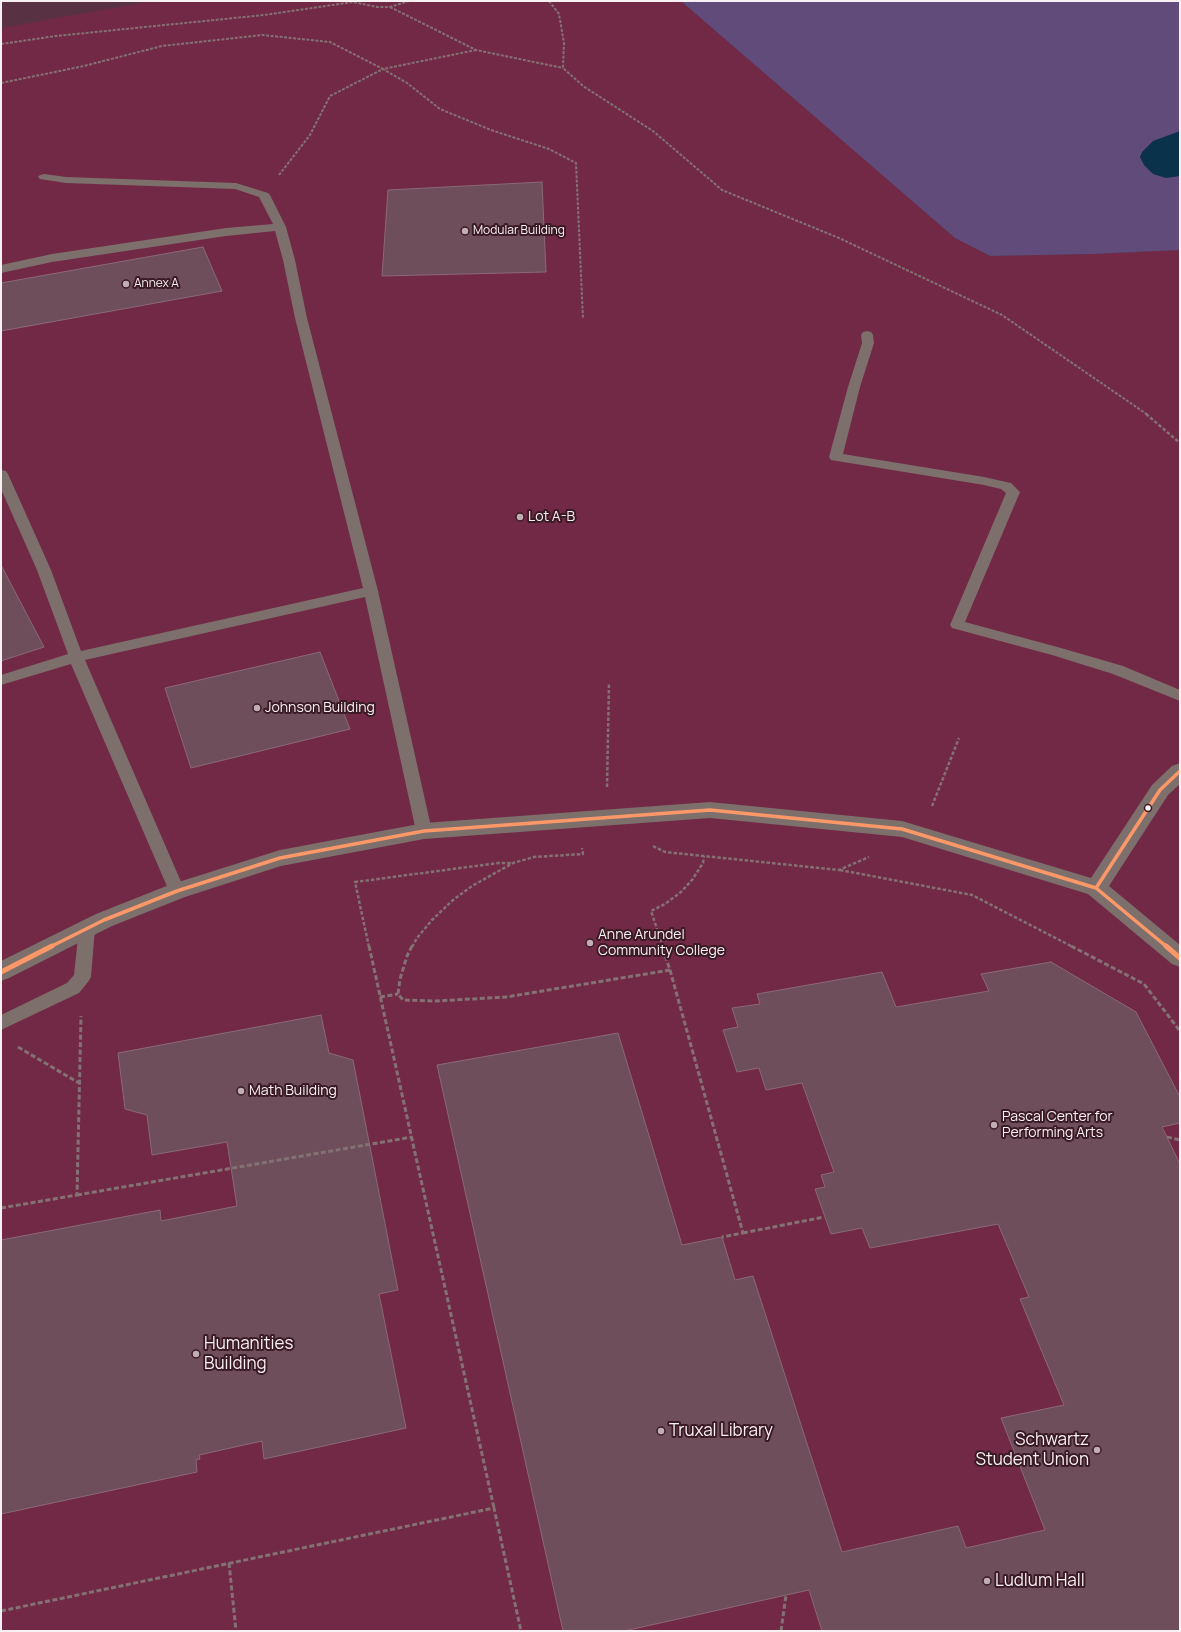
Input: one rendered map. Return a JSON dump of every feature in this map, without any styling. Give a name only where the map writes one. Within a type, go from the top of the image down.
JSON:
[{"type":"street","points":[[1096,888],[1160,790],[1180,771]]},
{"type":"street","points":[[1,972],[104,920],[177,891],[280,858],[424,831],[710,810],[902,829],[1096,888],[1180,958]]},
{"type":"lane","points":[[44,177],[66,180],[236,186],[264,195],[280,227],[289,260],[301,318],[371,591],[424,831]]},
{"type":"lane","points":[[1,269],[52,258],[226,232],[280,227]]},
{"type":"lane","points":[[867,335],[868,342],[854,387],[836,456],[984,481],[1006,486],[1013,492],[957,625],[1056,650],[1118,670],[1180,696]]},
{"type":"lane","points":[[1,474],[44,570],[76,657],[177,891]]},
{"type":"lane","points":[[1,680],[76,657],[371,591]]},
{"type":"lane","points":[[1,1023],[74,988],[82,977],[87,928]]},
{"type":"path","points":[[1,44],[64,35],[264,15],[353,2],[377,7],[390,7],[409,1]]},
{"type":"path","points":[[549,1],[559,14],[564,43],[563,68]]},
{"type":"path","points":[[390,7],[476,50],[563,68],[583,86],[653,131],[722,190],[839,238],[1002,315],[1140,408],[1180,443]]},
{"type":"path","points":[[1,82],[84,66],[162,46],[262,35],[330,42],[407,83],[440,109],[491,130],[549,149],[576,163],[582,319]]},
{"type":"path","points":[[264,195],[310,135],[330,96],[382,69],[476,50]]},
{"type":"path","points":[[607,818],[609,683]]},
{"type":"path","points":[[840,870],[889,849],[916,833],[959,738]]},
{"type":"path","points":[[652,845],[665,852],[840,870],[972,895],[1144,984],[1180,1031]]},
{"type":"path","points":[[581,846],[583,854],[534,857],[514,863],[472,886],[453,900],[432,920],[417,938],[407,956],[400,979],[398,994],[403,1000],[436,1001],[506,997],[670,970]]},
{"type":"path","points":[[704,856],[703,863],[698,872],[685,888],[666,904],[651,911],[670,970],[743,1232]]},
{"type":"path","points":[[514,863],[498,863],[355,882],[521,1631]]},
{"type":"path","points":[[77,1195],[82,977]]},
{"type":"path","points":[[380,997],[398,994]]},
{"type":"path","points":[[14,1044],[80,1083]]},
{"type":"path","points":[[1,1208],[412,1137]]},
{"type":"path","points":[[1167,1137],[1180,1140]]},
{"type":"path","points":[[722,1237],[824,1217]]},
{"type":"path","points":[[1,1611],[494,1508]]},
{"type":"path","points":[[229,1563],[236,1631]]},
{"type":"path","points":[[781,1631],[786,1596]]},
{"type":"shaded area","name":"Anne Arundel Community College","points":[[153,1],[681,1],[955,238],[990,256],[1093,254],[1180,250],[1180,1631],[1,1631],[1,28]]},
{"type":"shaded area","points":[[681,1],[1180,1],[1180,250],[1093,254],[990,256],[955,238]]},
{"type":"water","points":[[1180,131],[1180,176],[1166,178],[1153,174],[1144,165],[1140,157],[1142,152],[1153,141]]},
{"type":"building","name":"Modular Building","points":[[542,182],[546,272],[382,276],[388,190]]},
{"type":"building","name":"Annex A","points":[[203,247],[222,291],[1,331],[1,283]]},
{"type":"building","points":[[1,565],[44,647],[1,661]]},
{"type":"building","name":"Johnson Building","points":[[320,652],[350,729],[191,768],[165,688]]},
{"type":"building","points":[[1051,962],[1136,1012],[1180,1097],[1180,1123],[1162,1127],[1180,1164],[1180,1631],[822,1631],[809,1590],[624,1631],[563,1631],[437,1065],[618,1033],[682,1245],[722,1237],[735,1280],[753,1276],[842,1552],[958,1526],[966,1548],[1045,1530],[1001,1418],[1064,1405],[1020,1299],[1029,1297],[998,1224],[870,1248],[862,1228],[831,1234],[815,1189],[825,1187],[821,1175],[834,1172],[802,1083],[766,1090],[759,1068],[737,1072],[723,1030],[738,1027],[732,1008],[760,1004],[757,994],[882,972],[896,1007],[989,991],[981,974]]},
{"type":"building","name":"Humanities Building","points":[[321,1015],[329,1053],[353,1060],[398,1290],[379,1294],[406,1428],[264,1459],[262,1441],[199,1455],[200,1459],[196,1460],[197,1472],[1,1514],[1,1240],[160,1210],[161,1221],[237,1206],[227,1142],[152,1155],[147,1115],[125,1109],[118,1053]]},
{"type":"transit line","points":[[1096,888],[1160,790],[1180,771]]},
{"type":"transit line","points":[[1,972],[104,920],[177,891],[280,858],[424,831],[710,810],[902,829],[1096,888],[1180,958]]},
{"type":"place","name":"Modular Building","points":[[465,231]]},
{"type":"place","name":"Annex A","points":[[126,284]]},
{"type":"place","name":"Lot A-B","points":[[520,517]]},
{"type":"place","name":"Johnson Building","points":[[257,708]]},
{"type":"place","name":"Anne Arundel Community College","points":[[590,943]]},
{"type":"place","name":"Math Building","points":[[241,1091]]},
{"type":"place","name":"Pascal Center for Performing Arts","points":[[994,1125]]},
{"type":"place","name":"Humanities Building","points":[[196,1354]]},
{"type":"place","name":"Truxal Library","points":[[661,1431]]},
{"type":"place","name":"Schwartz Student Union","points":[[1097,1450]]},
{"type":"place","name":"Ludlum Hall","points":[[987,1581]]}]
